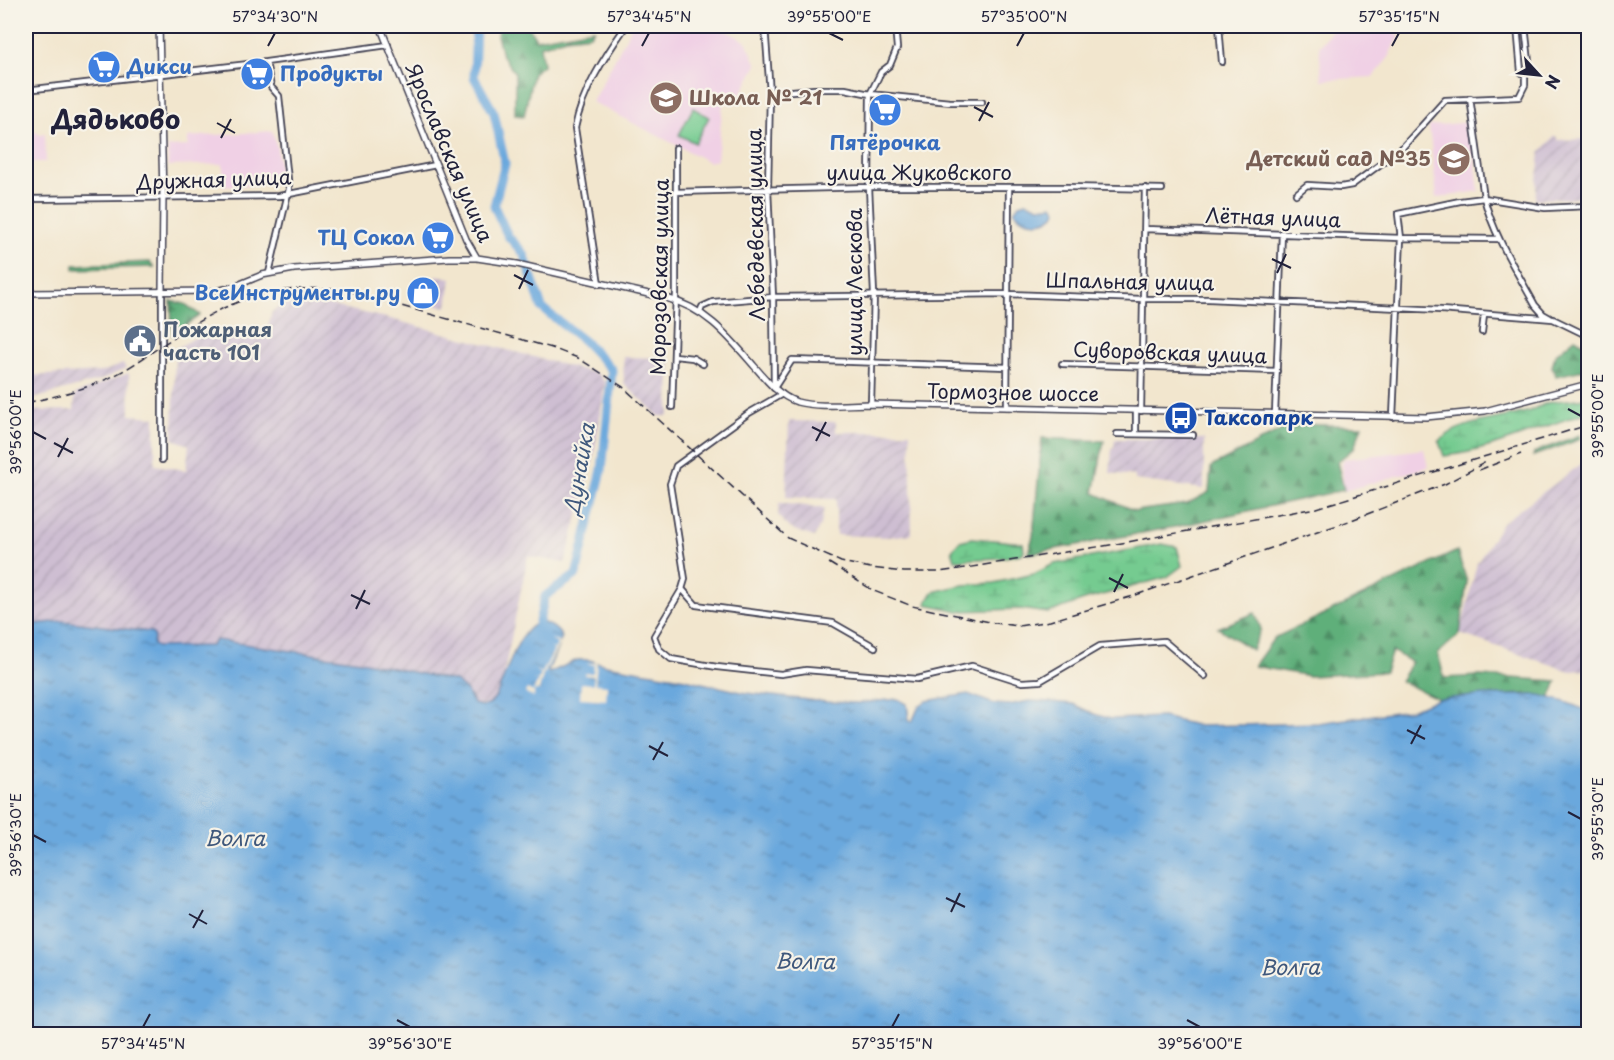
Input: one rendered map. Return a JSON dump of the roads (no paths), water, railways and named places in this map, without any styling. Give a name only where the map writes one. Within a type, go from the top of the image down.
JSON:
[{"type":"street","points":[[159,26],[163,196],[162,460]]},
{"type":"street","name":"Ярославская улица","points":[[380,26],[466,239],[477,258]]},
{"type":"street","points":[[599,284],[575,128],[578,111],[588,89],[626,26]]},
{"type":"street","name":"Лебедевская улица","points":[[765,26],[770,93],[768,189],[774,388]]},
{"type":"street","points":[[870,94],[881,72],[890,65],[897,48],[896,26]]},
{"type":"street","points":[[1219,26],[1222,62]]},
{"type":"street","points":[[1296,194],[1307,185],[1341,187],[1352,185],[1401,149],[1445,100],[1519,97],[1525,86],[1525,75],[1521,72],[1517,26]]},
{"type":"street","points":[[1525,75],[1530,71],[1526,26]]},
{"type":"street","points":[[26,90],[266,62],[388,45]]},
{"type":"street","points":[[266,62],[271,87],[279,96],[288,195],[269,273]]},
{"type":"street","points":[[770,93],[814,88],[951,102],[982,102]]},
{"type":"street","name":"улица Лескова","points":[[870,94],[870,187],[874,294],[871,404]]},
{"type":"street","points":[[1470,98],[1488,214],[1534,305],[1543,314],[1553,319]]},
{"type":"street","name":"Морозовская улица","points":[[672,407],[675,356],[676,148]]},
{"type":"street","name":"Дружная улица","points":[[26,199],[288,195],[436,165]]},
{"type":"street","name":"улица Жуковского","points":[[675,192],[870,187],[1162,189]]},
{"type":"street","points":[[1007,407],[1009,188]]},
{"type":"street","points":[[1136,434],[1142,367],[1145,188]]},
{"type":"street","points":[[1393,417],[1401,238],[1397,216],[1399,213],[1484,198],[1545,208],[1588,206]]},
{"type":"street","name":"Лётная улица","points":[[1145,229],[1499,239]]},
{"type":"street","points":[[1275,414],[1282,233]]},
{"type":"street","name":"Тормозное шоссе","points":[[26,293],[224,290],[269,273],[327,266],[477,258],[517,264],[675,300],[700,312],[723,333],[774,388],[798,402],[812,404],[1393,417],[1447,416],[1485,411],[1588,384]]},
{"type":"street","name":"Шпальная улица","points":[[700,312],[702,307],[713,302],[773,297],[874,294],[1008,294],[1209,299],[1441,310],[1553,319],[1588,336]]},
{"type":"street","points":[[1482,332],[1484,315]]},
{"type":"street","points":[[675,356],[693,358],[703,364]]},
{"type":"street","points":[[774,388],[792,360],[1008,367]]},
{"type":"street","name":"Суворовская улица","points":[[1062,364],[1277,371]]},
{"type":"street","points":[[782,394],[749,413],[676,466],[670,484],[685,579],[682,589],[654,636],[659,649],[671,659],[717,668],[781,674],[806,670],[917,679],[972,666],[1022,682],[1040,681],[1100,646],[1164,641],[1205,676]]},
{"type":"street","points":[[1117,434],[1192,435]]},
{"type":"street","points":[[682,589],[696,605],[833,623],[875,647]]},
{"type":"water","points":[[1027,202],[1039,207],[1053,205],[1057,211],[1048,219],[1030,221],[1018,216],[1014,211],[1019,204]]},
{"type":"water","name":"Волга","points":[[63,621],[150,632],[154,635],[153,645],[157,647],[211,646],[216,640],[360,661],[455,681],[466,690],[474,704],[482,706],[489,705],[496,696],[521,639],[535,624],[544,623],[554,628],[562,637],[549,673],[577,660],[589,660],[746,693],[827,702],[858,703],[898,699],[907,704],[909,720],[912,722],[919,706],[926,701],[968,694],[994,704],[1009,705],[1029,701],[1073,704],[1111,719],[1163,717],[1199,726],[1318,723],[1410,710],[1439,699],[1485,695],[1540,695],[1588,711],[1588,1034],[26,1034],[26,625]]},
{"type":"waterway","name":"Дунайка","points":[[476,26],[474,77],[494,113],[505,164],[494,206],[508,236],[524,254],[542,308],[584,341],[612,370],[602,470],[576,575],[545,596],[536,634]]},
{"type":"railway","points":[[26,403],[78,390],[109,378],[207,316],[248,298],[292,289],[344,290],[552,348],[578,358],[623,387],[788,538],[841,562],[904,572],[940,572],[1116,544],[1316,508],[1588,425]]},
{"type":"railway","points":[[1479,470],[1521,454]]},
{"type":"railway","points":[[829,563],[874,591],[912,606],[1018,626],[1050,621],[1130,597],[1349,521],[1445,484],[1486,462]]},
{"type":"place","name":"Дикси","points":[[104,67]]},
{"type":"place","name":"Продукты","points":[[257,74]]},
{"type":"place","name":"Школа № 21","points":[[666,98]]},
{"type":"place","name":"Пятёрочка","points":[[885,110]]},
{"type":"place","name":"Детский сад №35","points":[[1454,159]]},
{"type":"place","name":"ТЦ Сокол","points":[[438,238]]},
{"type":"place","name":"ВсеИнструменты.ру","points":[[423,293]]},
{"type":"place","name":"Пожарная часть 101","points":[[140,341]]},
{"type":"place","name":"Таксопарк","points":[[1181,418]]},
{"type":"district","name":"Дядьково","points":[[116,120]]}]
